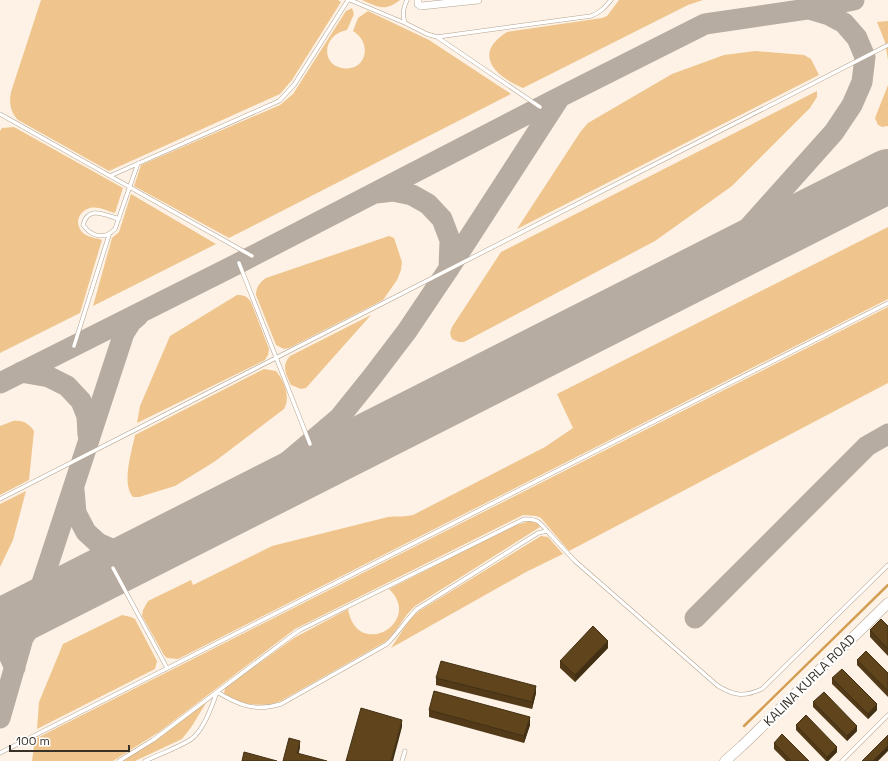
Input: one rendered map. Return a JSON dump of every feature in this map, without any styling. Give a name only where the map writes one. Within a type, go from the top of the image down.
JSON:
[{"type":"street","points":[[418,0],[418,4],[421,6],[478,0]]},
{"type":"street","name":"KALINA KURLA ROAD","points":[[730,760],[888,603]]},
{"type":"lane","points":[[110,176],[279,101],[294,85],[349,0],[405,23],[426,34],[437,37],[540,107]]},
{"type":"lane","points":[[405,23],[402,16],[407,0]]},
{"type":"lane","points":[[437,37],[591,16],[597,14],[611,0]]},
{"type":"lane","points":[[0,499],[888,45]]},
{"type":"lane","points":[[0,114],[252,256]]},
{"type":"lane","points":[[74,346],[109,235],[115,229],[138,163]]},
{"type":"lane","points":[[109,235],[100,236],[88,232],[83,225],[85,219],[89,214],[98,212],[119,219]]},
{"type":"lane","points":[[239,263],[310,444]]},
{"type":"lane","points":[[0,753],[888,303]]},
{"type":"lane","points":[[119,761],[153,740],[300,630],[524,519],[539,521],[575,561],[718,686],[728,692],[740,695],[751,694],[762,689],[888,565]]},
{"type":"lane","points":[[217,692],[231,700],[257,708],[268,708],[281,704],[387,644],[407,618],[417,609],[538,533],[547,531]]},
{"type":"lane","points":[[113,568],[167,668]]},
{"type":"lane","points":[[146,761],[191,739],[207,717],[217,692]]},
{"type":"lane","points":[[842,761],[888,715]]},
{"type":"lane","points":[[402,761],[405,751]]},
{"type":"shaded area","points":[[41,0],[338,0],[341,2],[292,80],[280,94],[109,171],[18,120],[12,110],[10,103],[11,92]]},
{"type":"shaded area","points":[[362,0],[400,0],[390,6],[381,7]]},
{"type":"shaded area","points":[[619,0],[703,0],[688,5],[523,88],[496,71],[491,64],[489,56],[491,48],[496,40],[507,32],[602,18],[607,16]]},
{"type":"shaded area","points":[[352,8],[354,14],[347,30],[333,37],[327,49],[330,61],[335,65],[342,68],[350,68],[361,62],[365,50],[360,37],[353,31],[358,18],[368,11],[429,40],[511,94],[229,238],[134,186],[141,165],[280,105],[293,94],[346,11]]},
{"type":"shaded area","points":[[888,21],[888,60],[885,42],[877,22]]},
{"type":"shaded area","points":[[755,51],[804,55],[811,59],[819,75],[517,229],[581,131],[588,123],[672,74],[724,55]]},
{"type":"shaded area","points":[[888,85],[888,126],[882,127],[878,125],[875,118]]},
{"type":"shaded area","points":[[817,91],[817,97],[810,108],[732,186],[655,241],[464,342],[459,342],[452,339],[450,333],[452,327],[501,252]]},
{"type":"shaded area","points":[[14,127],[123,188],[115,213],[99,208],[90,208],[85,210],[79,216],[78,224],[82,232],[88,236],[102,240],[80,313],[0,353],[0,131],[2,128]]},
{"type":"shaded area","points":[[131,194],[216,244],[93,306],[112,238],[119,232]]},
{"type":"shaded area","points":[[888,227],[888,299],[178,659],[167,658],[164,655],[142,616],[143,610],[148,601],[191,580],[193,585],[272,546],[388,517],[413,515],[545,447],[573,428],[557,394]]},
{"type":"shaded area","points":[[389,236],[394,238],[402,262],[397,280],[383,300],[289,348],[284,349],[276,345],[256,295],[258,287],[262,281],[266,278]]},
{"type":"shaded area","points":[[237,295],[245,296],[251,302],[269,349],[265,360],[137,423],[140,406],[170,336]]},
{"type":"shaded area","points":[[888,307],[888,383],[569,551],[541,518],[523,515],[295,629],[159,732],[113,761],[32,761],[35,739]]},
{"type":"shaded area","points":[[371,315],[306,388],[301,389],[291,385],[285,370],[287,360],[290,356]]},
{"type":"shaded area","points":[[264,369],[276,371],[282,379],[287,394],[284,409],[214,462],[175,486],[139,497],[133,497],[128,484],[128,467],[135,435]]},
{"type":"shaded area","points":[[13,421],[25,423],[34,431],[29,480],[0,495],[0,426]]},
{"type":"shaded area","points":[[26,491],[13,540],[0,567],[0,504]]},
{"type":"shaded area","points":[[529,521],[538,523],[540,527],[415,606],[385,642],[276,703],[263,705],[247,704],[233,700],[224,694],[225,688],[294,638],[348,609],[354,624],[363,632],[374,634],[385,631],[394,624],[399,613],[398,601],[389,589],[514,526]]},
{"type":"shaded area","points":[[541,536],[548,537],[563,554],[526,572],[391,648],[410,619],[419,611]]},
{"type":"shaded area","points":[[122,615],[135,619],[157,661],[155,669],[37,729],[39,702],[63,644]]},
{"type":"shaded area","points":[[209,698],[192,726],[182,739],[135,761],[120,761],[153,740]]},
{"type":"building","points":[[881,619],[888,626],[888,649],[870,630]]},
{"type":"building","points":[[593,626],[608,641],[575,675],[560,661]]},
{"type":"building","points":[[866,651],[888,673],[888,691],[857,660]]},
{"type":"building","points":[[441,661],[536,686],[532,702],[436,678]]},
{"type":"building","points":[[842,669],[877,704],[868,714],[832,678]]},
{"type":"building","points":[[434,691],[530,717],[524,736],[429,710]]},
{"type":"building","points":[[824,692],[857,726],[847,736],[813,702]]},
{"type":"building","points":[[361,708],[402,720],[391,761],[346,761]]},
{"type":"building","points":[[806,715],[837,747],[827,757],[796,725]]},
{"type":"building","points":[[782,734],[809,761],[791,761],[774,743]]},
{"type":"building","points":[[888,735],[888,746],[873,761],[862,761]]},
{"type":"building","points":[[289,738],[300,741],[297,753],[327,761],[283,761]]},
{"type":"building","points":[[244,752],[277,761],[242,761]]},
{"type":"waterway","points":[[744,726],[888,585]]},
{"type":"taxiway","points":[[0,383],[239,263],[560,97],[705,24],[807,9],[854,0]]},
{"type":"taxiway","points":[[717,263],[834,132],[852,105],[862,82],[865,57],[857,38],[844,23],[829,15],[809,9]]},
{"type":"taxiway","points":[[212,518],[286,463],[339,418],[407,331],[560,97]]},
{"type":"taxiway","points":[[376,193],[393,191],[412,195],[428,204],[442,219],[450,240],[449,269]]},
{"type":"taxiway","points":[[4,623],[27,607],[42,583],[124,333],[131,322],[138,316]]},
{"type":"taxiway","points":[[21,372],[49,377],[67,386],[81,401],[87,416],[88,435]]},
{"type":"taxiway","points":[[695,618],[867,446],[888,434]]},
{"type":"taxiway","points":[[74,490],[76,513],[86,532],[98,543],[116,551],[144,552]]},
{"type":"taxiway","points":[[0,718],[23,638],[36,618],[58,596]]},
{"type":"taxiway","points":[[0,647],[8,653],[15,668]]},
{"type":"runway","points":[[0,626],[888,176]]}]
